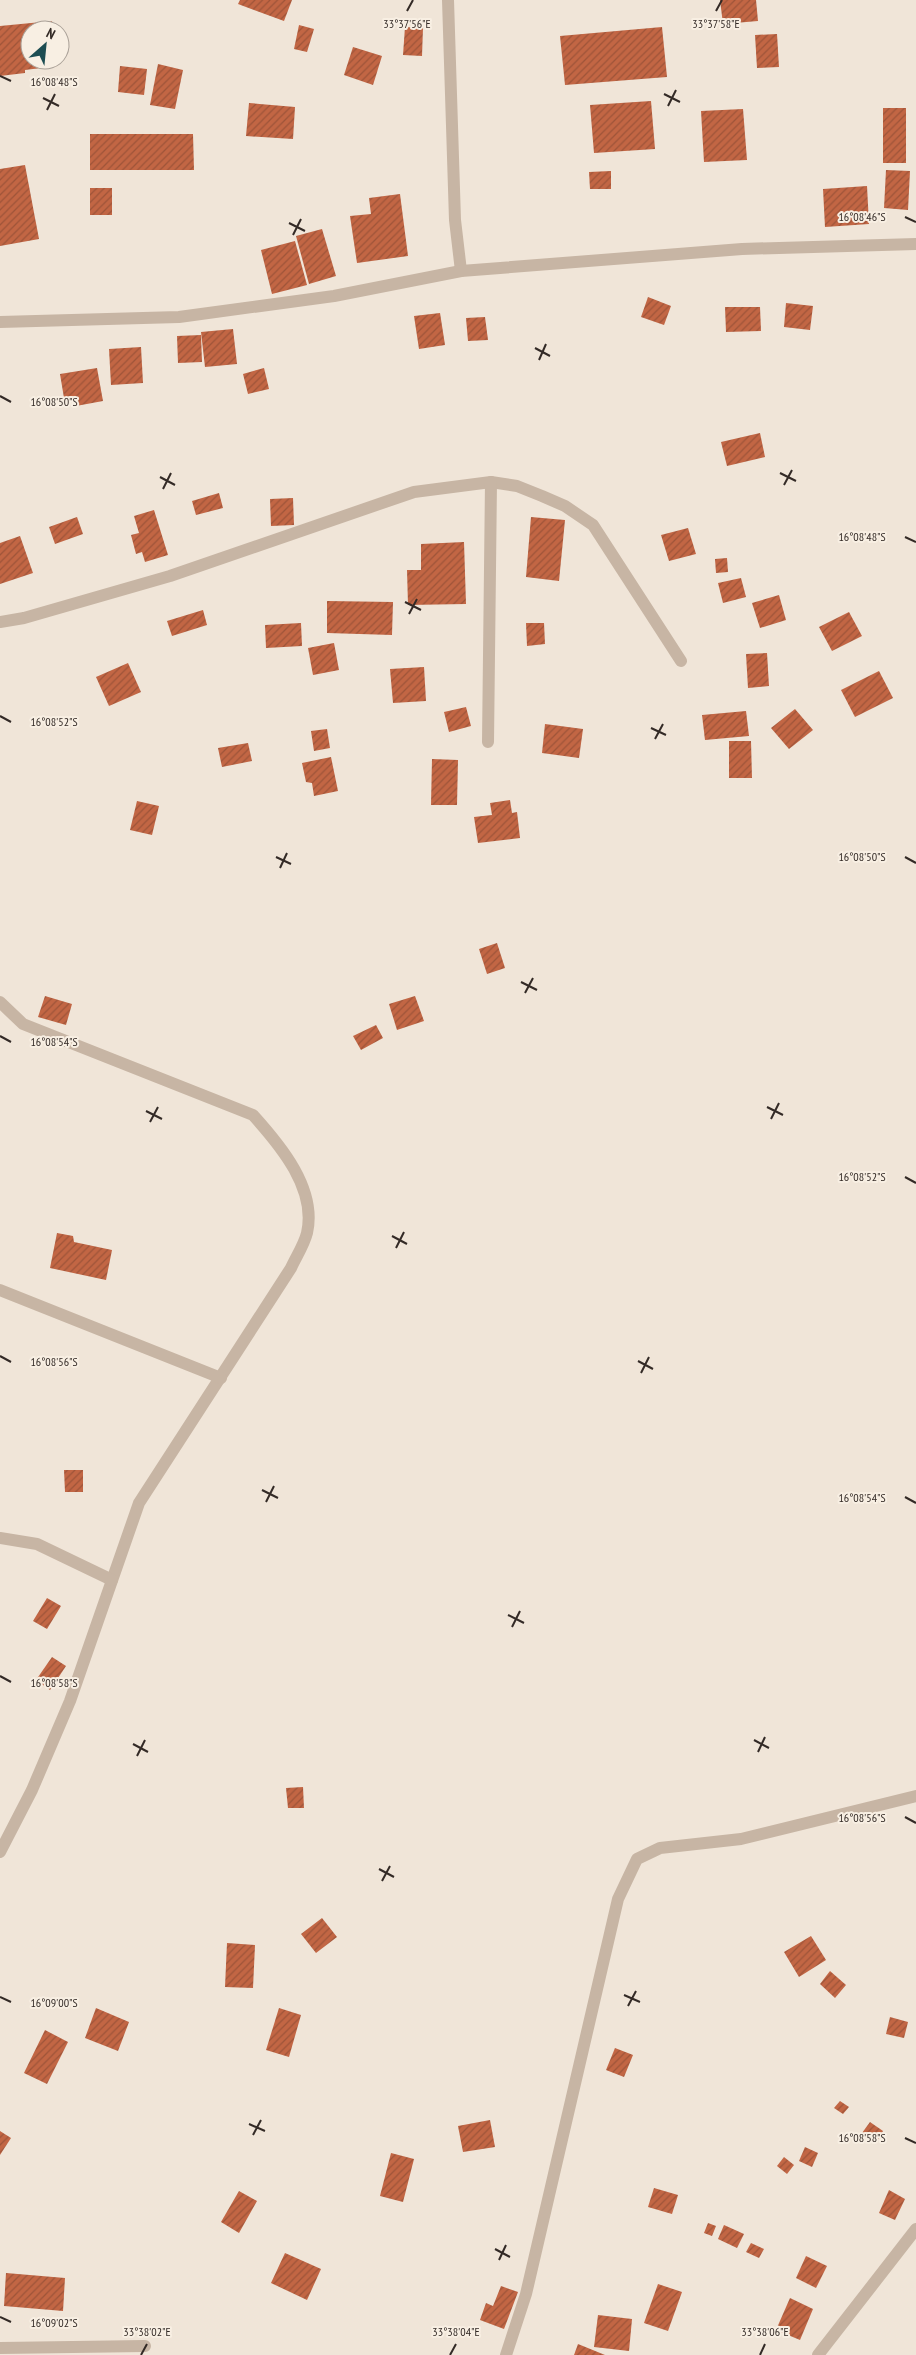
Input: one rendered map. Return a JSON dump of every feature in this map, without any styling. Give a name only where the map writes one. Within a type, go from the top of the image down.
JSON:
[{"type":"street","points":[[448,0],[456,220],[461,271]]},
{"type":"street","points":[[0,322],[179,318],[334,296],[461,271],[742,249],[916,244]]},
{"type":"street","points":[[488,742],[491,482]]},
{"type":"street","points":[[0,622],[24,618],[170,576],[414,492],[491,482],[516,486],[542,496],[565,506],[593,525],[681,661]]},
{"type":"street","points":[[0,1002],[23,1024],[253,1115],[277,1142],[298,1178],[310,1209],[307,1234],[291,1268],[139,1502],[70,1701],[32,1790],[0,1852]]},
{"type":"street","points":[[0,1290],[221,1378]]},
{"type":"street","points":[[0,1538],[37,1544],[112,1580]]},
{"type":"street","points":[[506,2355],[526,2294],[618,1899],[637,1859],[660,1848],[741,1840],[916,1796]]},
{"type":"street","points":[[818,2355],[914,2236]]},
{"type":"street","points":[[0,2348],[145,2346]]},
{"type":"building","points":[[240,0],[292,0],[284,21],[238,4]]},
{"type":"building","points":[[720,0],[756,0],[758,21],[723,24]]},
{"type":"building","points":[[20,24],[20,70],[25,70],[25,73],[0,76],[0,26]]},
{"type":"building","points":[[299,25],[314,29],[307,52],[294,49]]},
{"type":"building","points":[[405,27],[423,28],[422,56],[403,55]]},
{"type":"building","points":[[662,27],[667,77],[565,85],[560,36]]},
{"type":"building","points":[[777,34],[779,67],[757,68],[755,35]]},
{"type":"building","points":[[353,47],[382,56],[373,85],[344,75]]},
{"type":"building","points":[[158,64],[183,70],[175,109],[150,105]]},
{"type":"building","points":[[120,66],[147,69],[144,95],[118,92]]},
{"type":"building","points":[[651,101],[655,149],[594,153],[590,105]]},
{"type":"building","points":[[249,103],[295,107],[293,139],[246,136]]},
{"type":"building","points":[[883,108],[906,108],[906,163],[883,163]]},
{"type":"building","points":[[743,109],[747,160],[704,162],[701,111]]},
{"type":"building","points":[[90,134],[193,134],[194,170],[90,170]]},
{"type":"building","points":[[25,165],[39,239],[0,246],[0,169]]},
{"type":"building","points":[[886,170],[910,171],[908,210],[884,208]]},
{"type":"building","points":[[611,171],[611,189],[590,189],[589,172]]},
{"type":"building","points":[[867,186],[869,224],[825,227],[823,189]]},
{"type":"building","points":[[90,188],[112,188],[112,215],[90,215]]},
{"type":"building","points":[[400,194],[408,256],[357,263],[350,216],[371,214],[369,198]]},
{"type":"building","points":[[322,229],[336,276],[309,284],[296,236]]},
{"type":"building","points":[[295,241],[307,285],[272,294],[261,250]]},
{"type":"building","points":[[648,297],[671,306],[664,325],[641,317]]},
{"type":"building","points":[[786,303],[813,306],[810,330],[784,327]]},
{"type":"building","points":[[725,307],[760,307],[761,331],[726,332]]},
{"type":"building","points":[[440,313],[445,345],[419,349],[414,316]]},
{"type":"building","points":[[485,317],[488,340],[468,341],[466,318]]},
{"type":"building","points":[[233,329],[237,364],[205,367],[201,332]]},
{"type":"building","points":[[201,335],[202,362],[178,363],[177,336]]},
{"type":"building","points":[[141,347],[143,383],[111,385],[109,349]]},
{"type":"building","points":[[97,368],[103,401],[76,406],[75,396],[64,398],[60,374]]},
{"type":"building","points":[[264,368],[269,389],[248,394],[243,374]]},
{"type":"building","points":[[760,433],[765,457],[727,466],[721,442]]},
{"type":"building","points":[[219,493],[223,508],[196,515],[192,501]]},
{"type":"building","points":[[293,498],[294,525],[271,526],[270,499]]},
{"type":"building","points":[[154,510],[168,555],[145,562],[142,552],[136,554],[131,535],[139,533],[134,516]]},
{"type":"building","points":[[77,517],[83,534],[55,544],[49,527]]},
{"type":"building","points":[[531,517],[565,520],[559,581],[526,577]]},
{"type":"building","points":[[688,528],[696,554],[669,561],[661,535]]},
{"type":"building","points":[[20,536],[33,573],[0,584],[0,543]]},
{"type":"building","points":[[464,542],[466,604],[408,605],[407,570],[421,570],[421,544]]},
{"type":"building","points":[[727,558],[728,572],[716,573],[715,559]]},
{"type":"building","points":[[741,578],[746,597],[723,603],[718,583]]},
{"type":"building","points":[[779,595],[786,620],[760,628],[752,603]]},
{"type":"building","points":[[327,601],[393,602],[392,635],[327,633]]},
{"type":"building","points":[[203,610],[207,625],[172,636],[167,621]]},
{"type":"building","points":[[849,612],[862,636],[832,651],[819,627]]},
{"type":"building","points":[[301,623],[302,646],[266,648],[265,625]]},
{"type":"building","points":[[526,623],[544,623],[545,644],[527,646]]},
{"type":"building","points":[[334,643],[339,670],[313,675],[308,648]]},
{"type":"building","points":[[767,653],[769,686],[748,688],[746,654]]},
{"type":"building","points":[[128,663],[141,692],[109,706],[96,677]]},
{"type":"building","points":[[424,667],[426,701],[393,703],[390,669]]},
{"type":"building","points":[[879,671],[893,698],[855,717],[841,690]]},
{"type":"building","points":[[466,707],[471,726],[449,732],[444,712]]},
{"type":"building","points":[[795,709],[813,730],[789,749],[771,728]]},
{"type":"building","points":[[746,711],[749,736],[705,740],[702,715]]},
{"type":"building","points":[[545,724],[583,729],[579,758],[542,753]]},
{"type":"building","points":[[327,729],[330,748],[314,751],[311,731]]},
{"type":"building","points":[[729,741],[751,741],[752,778],[729,778]]},
{"type":"building","points":[[248,743],[252,761],[222,767],[218,748]]},
{"type":"building","points":[[331,757],[338,791],[314,796],[312,783],[306,782],[302,763]]},
{"type":"building","points":[[432,759],[458,760],[457,805],[431,805]]},
{"type":"building","points":[[510,800],[512,813],[517,812],[520,838],[478,843],[474,817],[492,815],[490,803]]},
{"type":"building","points":[[137,801],[159,806],[152,835],[130,830]]},
{"type":"building","points":[[497,943],[505,968],[487,974],[479,949]]},
{"type":"building","points":[[45,996],[72,1004],[66,1025],[38,1017]]},
{"type":"building","points":[[415,996],[424,1021],[397,1030],[389,1004]]},
{"type":"building","points":[[376,1025],[383,1038],[361,1050],[353,1036]]},
{"type":"building","points":[[57,1233],[73,1236],[74,1242],[112,1250],[106,1280],[50,1268]]},
{"type":"building","points":[[64,1470],[83,1470],[83,1492],[65,1492]]},
{"type":"building","points":[[47,1598],[61,1606],[47,1629],[33,1621]]},
{"type":"building","points":[[52,1657],[66,1666],[50,1690],[36,1680]]},
{"type":"building","points":[[303,1787],[304,1808],[288,1808],[286,1788]]},
{"type":"building","points":[[322,1918],[337,1937],[316,1953],[301,1934]]},
{"type":"building","points":[[811,1936],[826,1960],[799,1977],[784,1952]]},
{"type":"building","points":[[227,1943],[255,1945],[253,1988],[225,1987]]},
{"type":"building","points":[[830,1971],[846,1985],[835,1998],[820,1984]]},
{"type":"building","points":[[96,2008],[129,2022],[118,2051],[85,2038]]},
{"type":"building","points":[[279,2008],[301,2015],[289,2057],[266,2050]]},
{"type":"building","points":[[890,2017],[908,2022],[904,2038],[886,2034]]},
{"type":"building","points":[[45,2030],[68,2042],[47,2084],[24,2073]]},
{"type":"building","points":[[615,2048],[633,2055],[624,2077],[606,2070]]},
{"type":"building","points":[[840,2101],[849,2107],[843,2114],[834,2108]]},
{"type":"building","points":[[490,2120],[495,2147],[463,2152],[458,2126]]},
{"type":"building","points":[[870,2122],[883,2131],[876,2143],[862,2133]]},
{"type":"building","points":[[0,2131],[11,2138],[0,2155]]},
{"type":"building","points":[[805,2147],[818,2153],[812,2167],[799,2161]]},
{"type":"building","points":[[391,2153],[414,2159],[403,2202],[380,2196]]},
{"type":"building","points":[[784,2157],[794,2165],[787,2174],[777,2166]]},
{"type":"building","points":[[654,2188],[678,2195],[672,2214],[648,2207]]},
{"type":"building","points":[[889,2190],[905,2199],[895,2220],[879,2213]]},
{"type":"building","points":[[239,2191],[257,2201],[239,2233],[221,2222]]},
{"type":"building","points":[[708,2223],[716,2226],[712,2236],[704,2233]]},
{"type":"building","points":[[724,2225],[744,2234],[737,2248],[718,2239]]},
{"type":"building","points":[[751,2243],[764,2249],[759,2258],[746,2252]]},
{"type":"building","points":[[285,2253],[321,2269],[307,2300],[271,2283]]},
{"type":"building","points":[[806,2256],[827,2266],[816,2288],[796,2278]]},
{"type":"building","points":[[6,2273],[65,2278],[63,2311],[4,2306]]},
{"type":"building","points":[[658,2284],[682,2292],[668,2331],[644,2323]]},
{"type":"building","points":[[501,2286],[518,2292],[504,2329],[480,2320],[486,2303],[493,2306]]},
{"type":"building","points":[[790,2298],[813,2309],[800,2340],[776,2330]]},
{"type":"building","points":[[598,2315],[632,2319],[629,2351],[594,2347]]},
{"type":"building","points":[[578,2344],[605,2355],[574,2355]]}]
